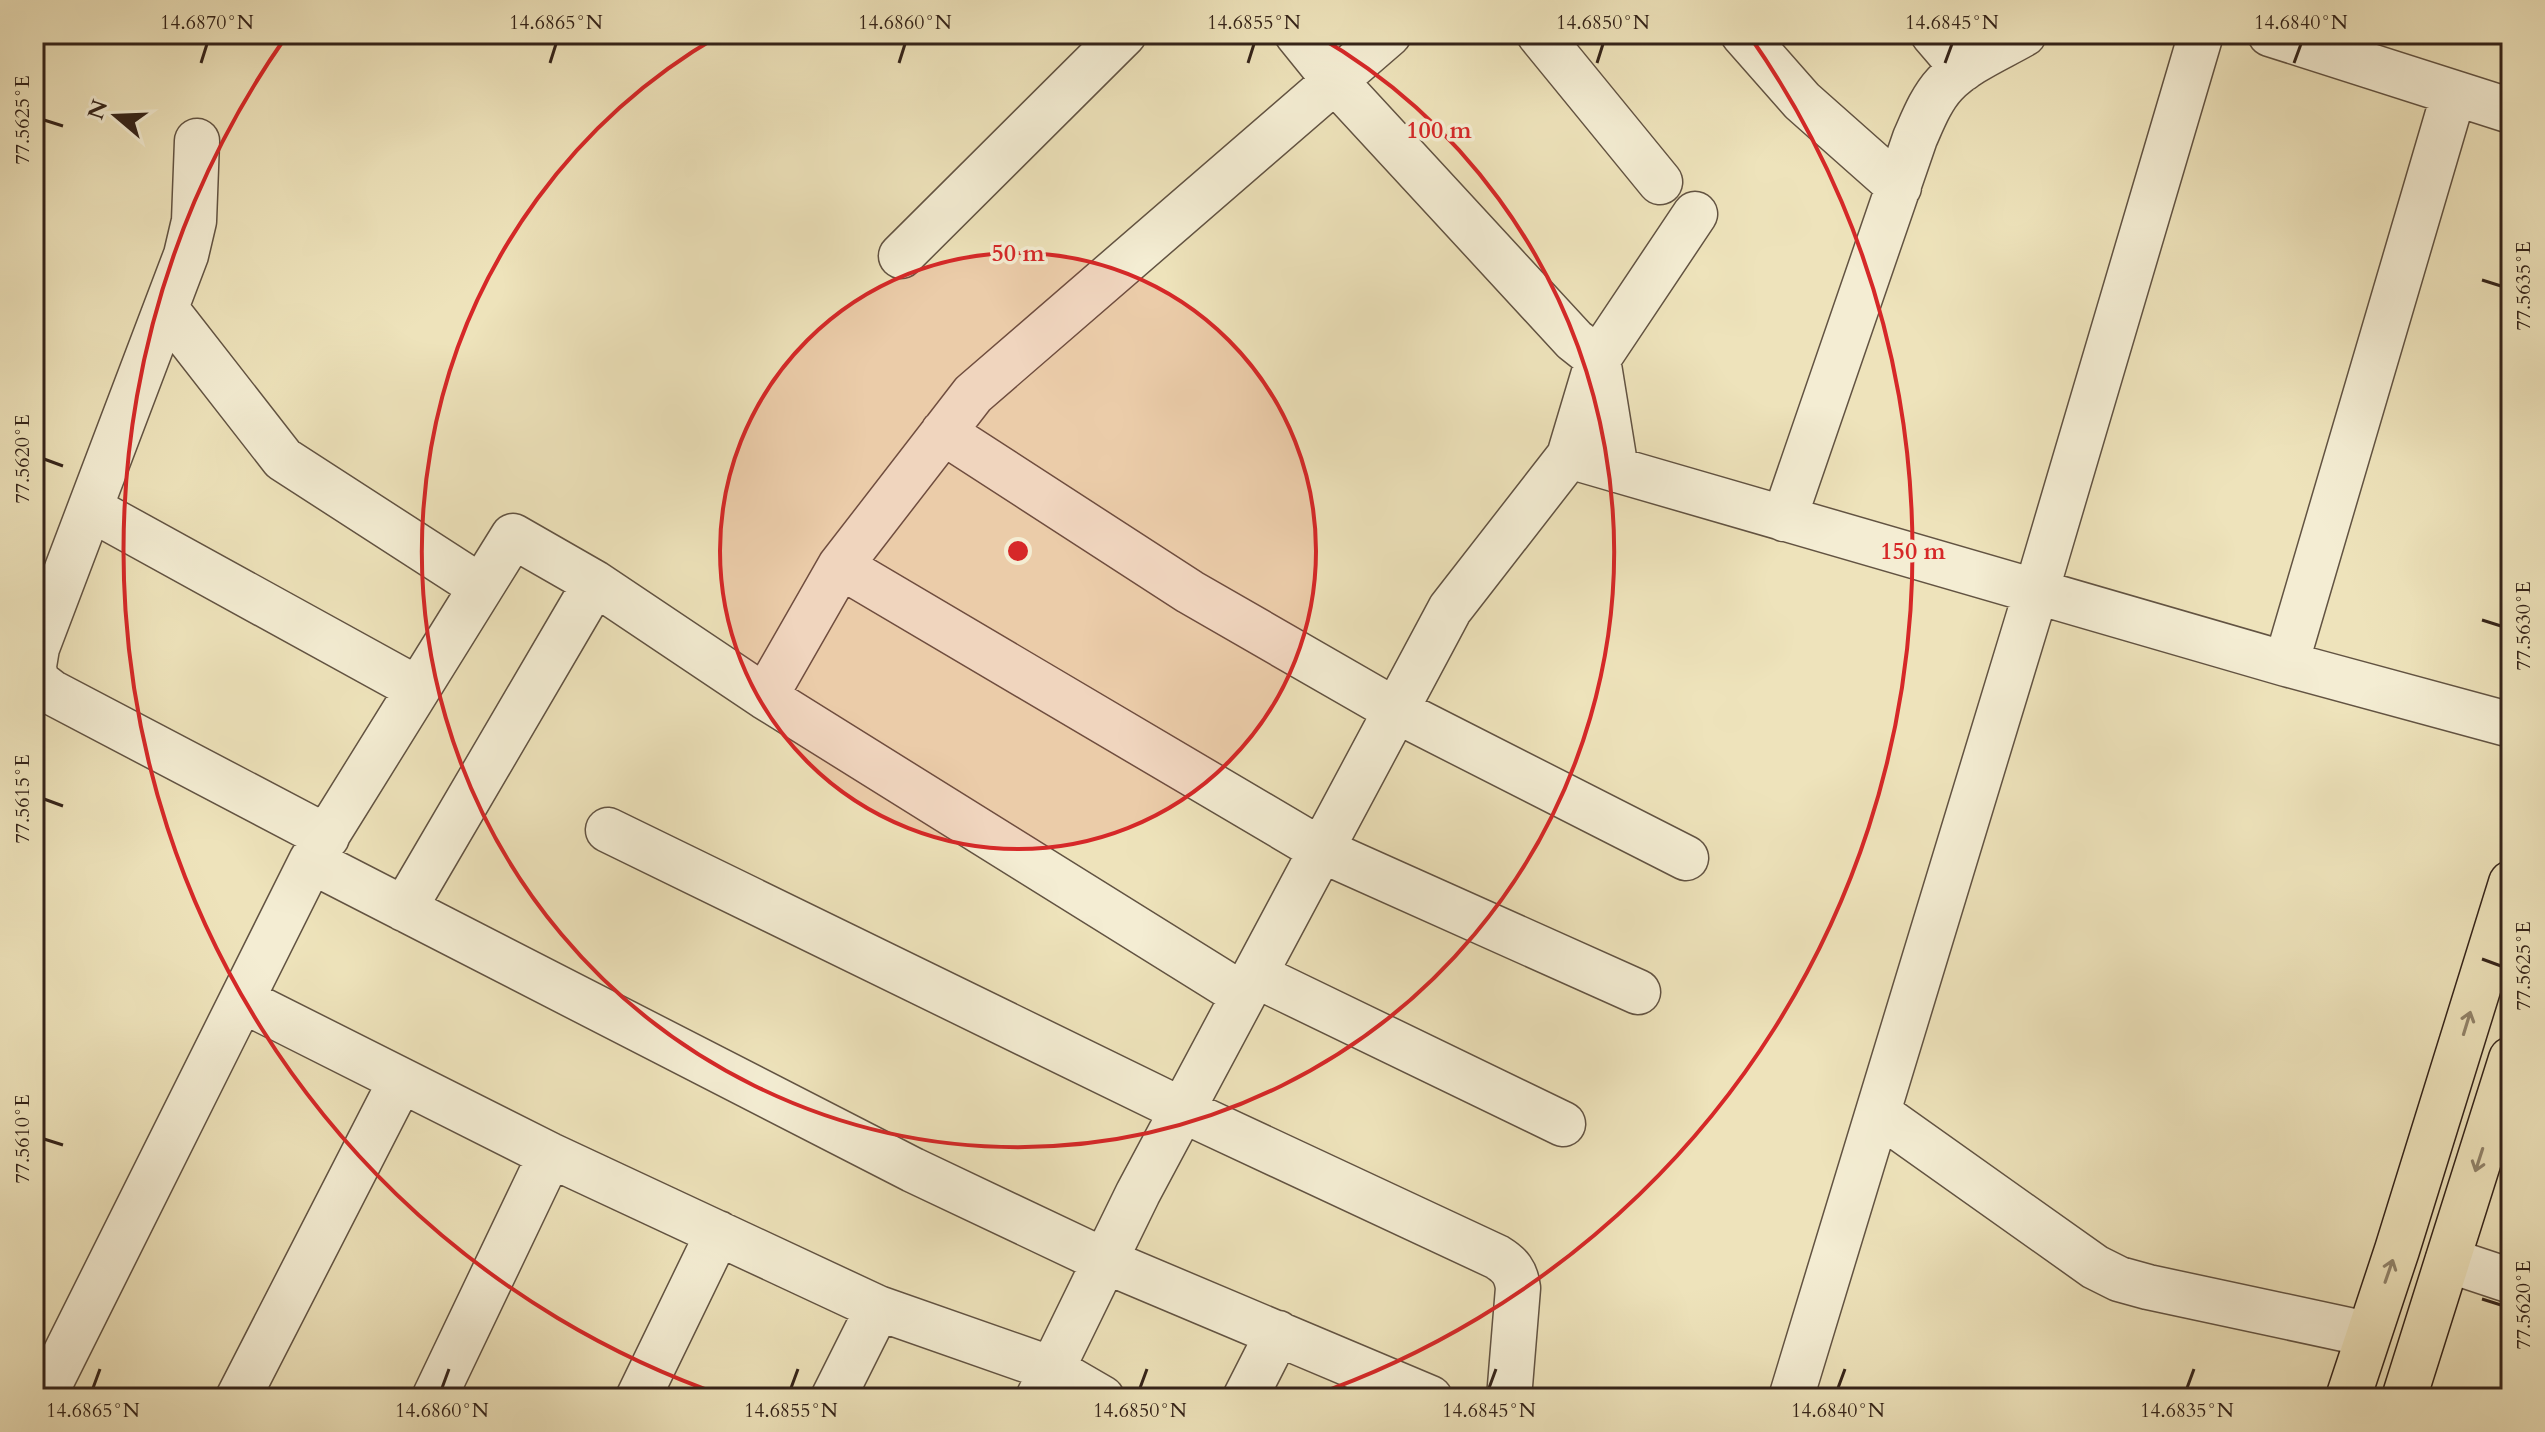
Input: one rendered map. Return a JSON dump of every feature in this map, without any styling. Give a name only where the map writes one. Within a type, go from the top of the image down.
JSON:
[{"type":"highway","points":[[2348,1398],[2511,883]]},
{"type":"highway","points":[[2404,1398],[2511,1059]]},
{"type":"street","points":[[901,256],[1124,34]]},
{"type":"street","points":[[1297,34],[1335,81],[1574,340],[1598,359],[1616,470]]},
{"type":"street","points":[[765,697],[840,566],[973,394],[1389,34]]},
{"type":"street","points":[[1539,34],[1660,182]]},
{"type":"street","points":[[1743,34],[1802,101],[1899,187]]},
{"type":"street","points":[[1933,34],[1963,69]]},
{"type":"street","points":[[1784,519],[1929,108],[1944,85],[1963,69],[2024,34]]},
{"type":"street","points":[[1791,1398],[2036,592],[2201,34]]},
{"type":"street","points":[[2270,34],[2511,111]]},
{"type":"street","points":[[2286,664],[2454,93]]},
{"type":"street","points":[[197,141],[194,221],[186,255],[37,648],[34,668],[38,682],[319,849],[404,909],[913,1170],[1105,1261],[1430,1398]]},
{"type":"street","points":[[1045,1384],[1182,1110],[1450,609],[1569,456],[1598,359],[1695,214]]},
{"type":"street","points":[[166,309],[283,459],[481,587]]},
{"type":"street","points":[[943,432],[1190,592],[1395,710],[1686,858]]},
{"type":"street","points":[[1569,456],[2286,664],[2511,725]]},
{"type":"street","points":[[91,509],[418,689]]},
{"type":"street","points":[[43,1398],[319,849],[513,536],[595,583],[765,697],[1249,985],[1563,1124]]},
{"type":"street","points":[[840,566],[1321,850],[1638,992]]},
{"type":"street","points":[[404,909],[595,583]]},
{"type":"street","points":[[608,830],[1182,1110],[1508,1264],[1516,1275],[1518,1288],[1509,1398]]},
{"type":"street","points":[[242,1000],[550,1155],[878,1308],[1045,1384],[1102,1398]]},
{"type":"street","points":[[238,1398],[401,1080]]},
{"type":"street","points":[[1878,1113],[2095,1267],[2119,1279],[2367,1334]]},
{"type":"street","points":[[434,1398],[550,1155]]},
{"type":"street","points":[[638,1398],[718,1233]]},
{"type":"street","points":[[2448,1260],[2511,1281]]},
{"type":"street","points":[[833,1398],[878,1308]]},
{"type":"street","points":[[1245,1398],[1278,1333]]}]
